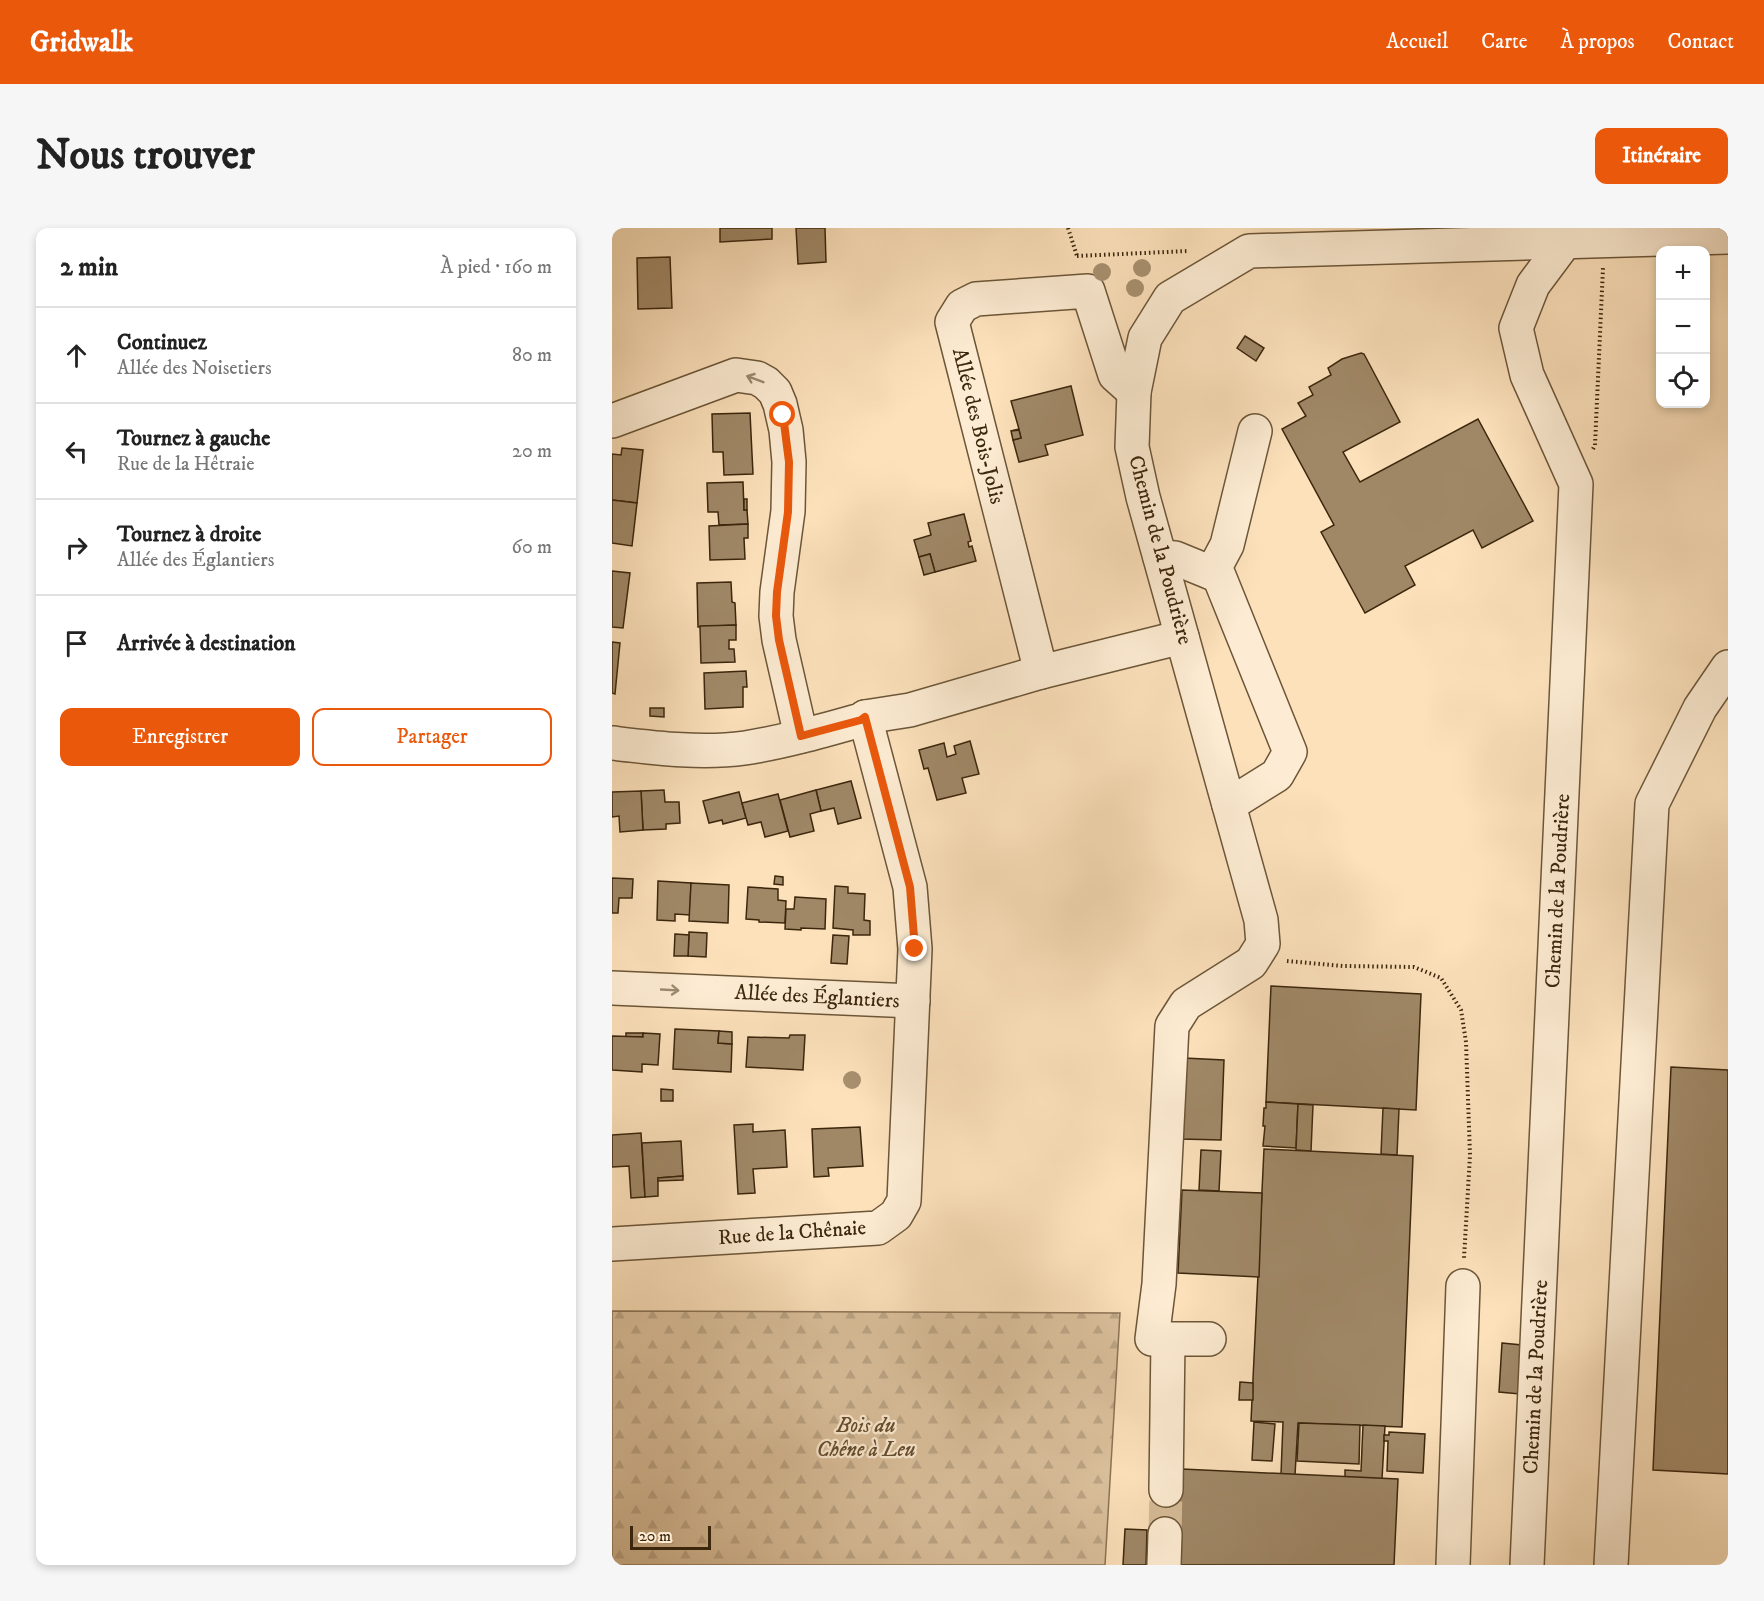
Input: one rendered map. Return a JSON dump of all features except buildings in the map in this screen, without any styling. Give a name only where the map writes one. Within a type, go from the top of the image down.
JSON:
[{"type":"street","name":"Chemin de la Poudrière","points":[[1260,936],[1229,805],[1143,497],[1132,447],[1134,392],[1145,338],[1170,298],[1249,251],[1728,237]]},
{"type":"street","name":"Chemin de la Poudrière","points":[[1527,1565],[1576,484],[1527,375],[1516,328],[1533,285],[1564,242]]},
{"type":"street","name":"Allée des Bois-Jolis","points":[[1041,672],[952,322],[962,306],[976,299],[1088,291],[1115,375],[1134,392]]},
{"type":"street","points":[[612,421],[736,375],[757,378],[775,392],[783,415],[789,462],[788,512],[778,582],[776,616],[779,640],[801,736]]},
{"type":"street","points":[[1212,573],[1227,545],[1255,431]]},
{"type":"street","points":[[1160,557],[1175,558],[1219,576],[1290,752],[1277,775],[1229,805]]},
{"type":"street","points":[[612,743],[652,748],[700,750],[742,748],[801,736],[865,717],[910,710],[1041,672],[1182,637]]},
{"type":"street","points":[[1611,1565],[1652,804],[1700,708],[1728,667]]},
{"type":"street","name":"Allée des Églantiers","points":[[612,988],[913,1001],[915,949],[910,887],[865,717]]},
{"type":"street","points":[[1209,1339],[1152,1339],[1159,1284],[1172,1026],[1186,1004],[1251,963],[1260,936]]},
{"type":"street","name":"Rue de la Chênaie","points":[[612,1244],[878,1228],[896,1215],[904,1201],[913,1001]]},
{"type":"street","points":[[1453,1565],[1463,1286]]},
{"type":"street","points":[[1167,1490],[1168,1339]]},
{"type":"path","points":[[1576,484],[1595,445],[1605,240]]},
{"type":"path","points":[[1077,256],[1189,251]]},
{"type":"path","points":[[1260,936],[1281,960],[1344,966],[1414,967],[1440,978],[1461,1010],[1466,1042],[1470,1155],[1463,1286]]},
{"type":"green space","name":"Bois du Chêne à Leu","points":[[612,1311],[1120,1313],[1105,1565],[612,1565]]},
{"type":"tunnel","points":[[1165,1534],[1166,1490]]},
{"type":"route","points":[[783,415],[789,462],[788,512],[776,616],[779,640],[801,736],[865,717],[910,887],[915,949]]}]
